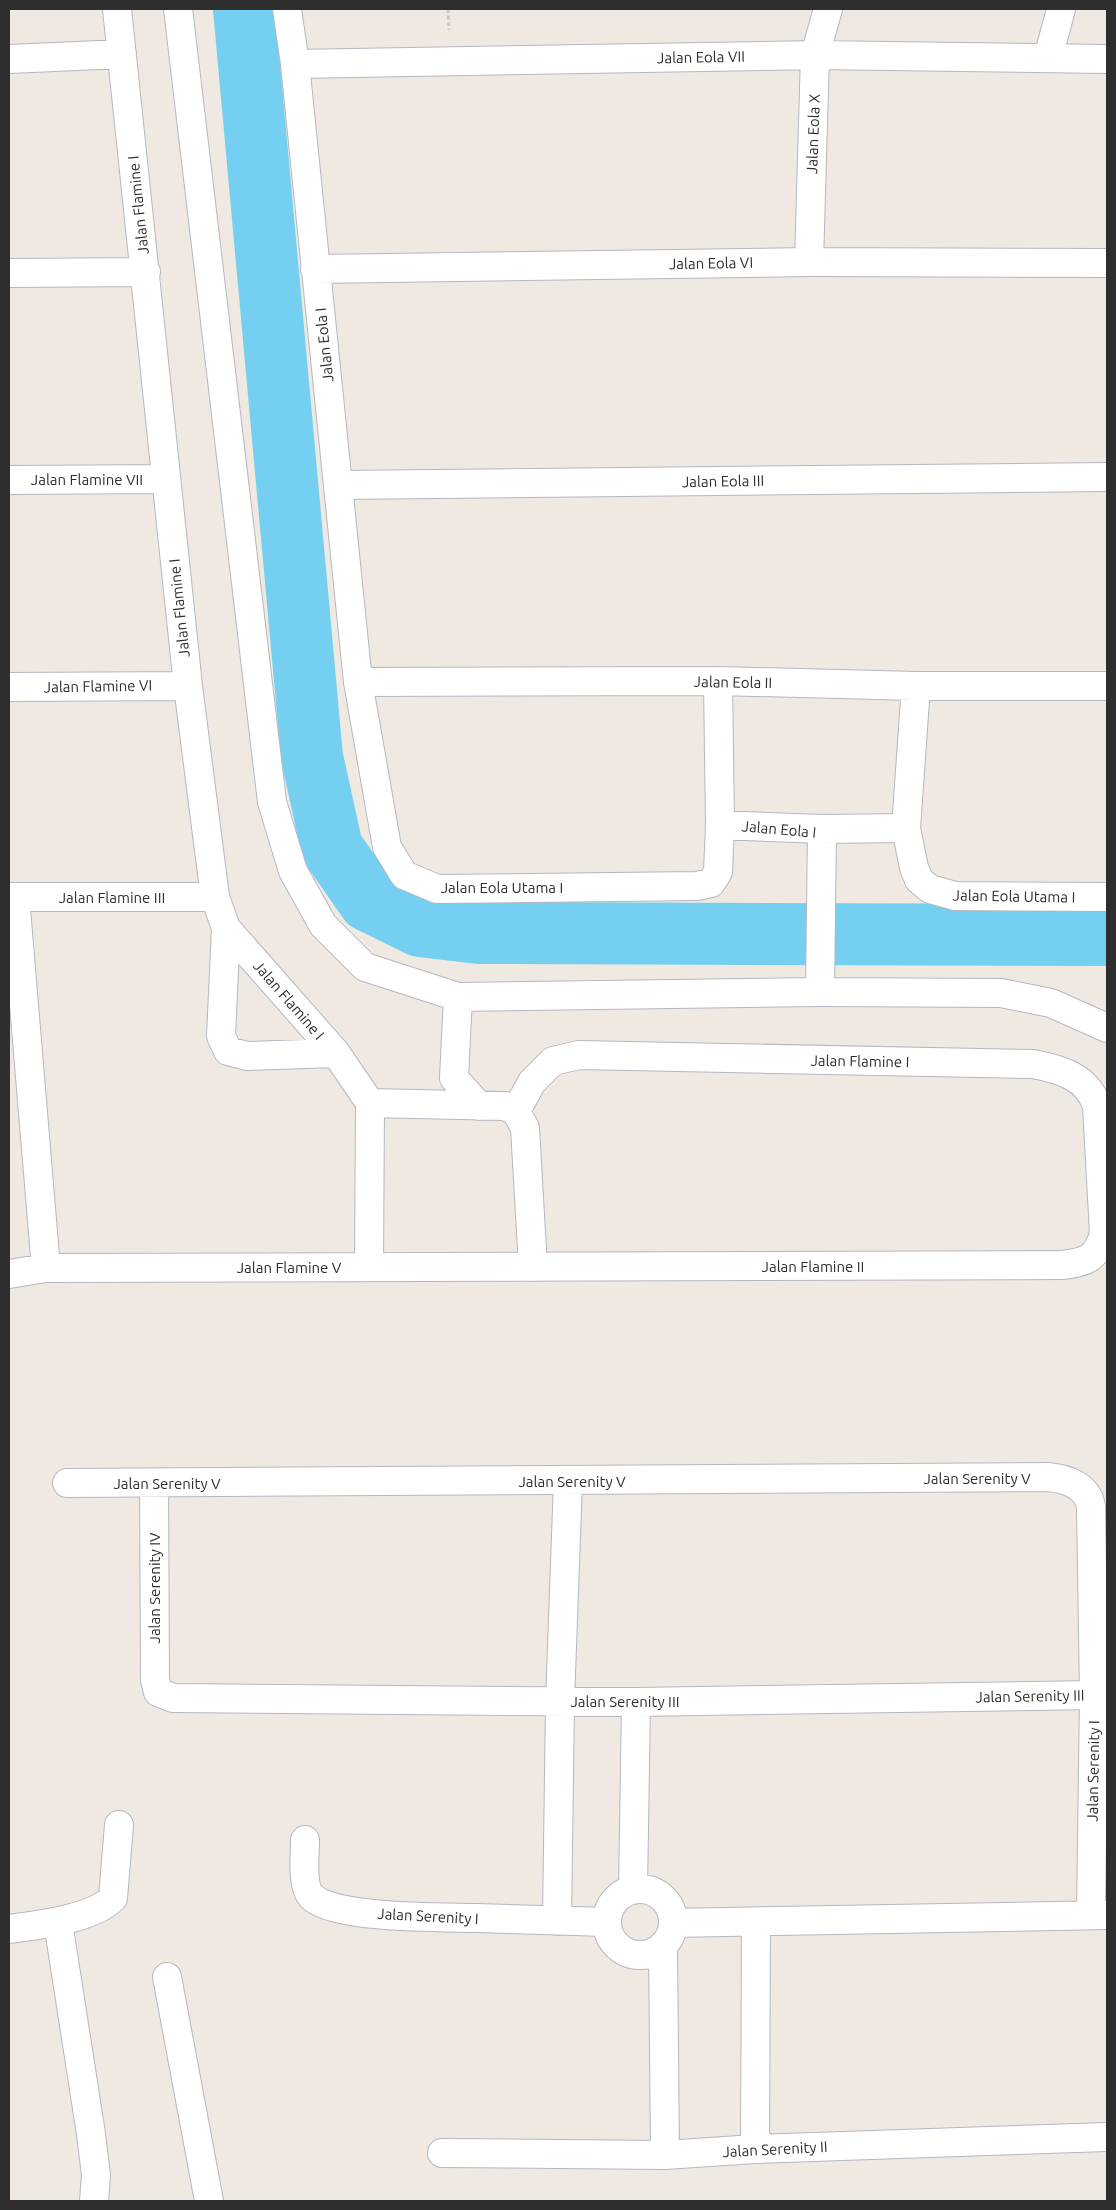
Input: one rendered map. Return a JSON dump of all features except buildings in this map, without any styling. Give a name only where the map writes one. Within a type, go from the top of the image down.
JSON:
[{"type":"street","name":"Jalan Flamine I","points":[[117,9],[188,686],[215,896],[226,928],[336,1053],[370,1103]]},
{"type":"street","points":[[178,9],[272,802],[293,871],[323,925],[365,967],[458,997],[820,980],[1001,993],[1051,1003],[1107,1028]]},
{"type":"street","name":"Jalan Eola I","points":[[288,9],[339,484],[358,682]]},
{"type":"street","name":"Jalan Eola X","points":[[809,262],[815,55],[828,9]]},
{"type":"street","points":[[1048,58],[1061,9]]},
{"type":"street","points":[[9,59],[122,54]]},
{"type":"street","name":"Jalan Eola VII","points":[[295,64],[815,55],[1107,59]]},
{"type":"street","name":"Jalan Eola VI","points":[[315,269],[809,262],[1107,263]]},
{"type":"street","points":[[9,273],[146,272]]},
{"type":"street","name":"Jalan Eola III","points":[[339,484],[1107,477]]},
{"type":"street","name":"Jalan Flamine VII","points":[[9,480],[166,479]]},
{"type":"street","name":"Jalan Eola I","points":[[718,681],[720,825],[822,829],[820,980]]},
{"type":"street","name":"Jalan Eola II","points":[[358,682],[718,681],[916,686],[1107,686]]},
{"type":"street","name":"Jalan Eola Utama I","points":[[358,682],[386,846],[404,875],[428,885],[437,888],[705,885],[716,879],[718,872],[720,825]]},
{"type":"street","name":"Jalan Flamine VI","points":[[9,687],[188,686]]},
{"type":"street","name":"Jalan Eola Utama I","points":[[916,686],[906,828],[914,868],[919,880],[930,889],[942,894],[955,896],[1107,897]]},
{"type":"street","points":[[822,829],[906,828]]},
{"type":"street","name":"Jalan Flamine III","points":[[12,897],[215,896]]},
{"type":"street","points":[[12,897],[46,1268]]},
{"type":"street","points":[[226,928],[221,1036],[228,1051],[247,1056],[336,1053]]},
{"type":"street","points":[[458,997],[454,1078],[478,1106]]},
{"type":"street","name":"Jalan Flamine I","points":[[516,1112],[532,1082],[553,1062],[579,1055],[1033,1064],[1054,1068],[1074,1076],[1090,1090],[1097,1106],[1105,1227],[1101,1243],[1092,1258]]},
{"type":"street","points":[[422,1104],[454,1078]]},
{"type":"street","points":[[369,1267],[370,1103],[505,1106],[516,1112],[524,1128],[533,1267]]},
{"type":"street","name":"Jalan Flamine II","points":[[533,1267],[1062,1265],[1092,1258]]},
{"type":"street","name":"Jalan Flamine V","points":[[9,1274],[46,1268],[533,1267]]},
{"type":"street","name":"Jalan Serenity V","points":[[67,1483],[154,1484],[1048,1477],[1067,1480],[1075,1484]]},
{"type":"street","points":[[557,1920],[560,1702],[568,1481]]},
{"type":"street","name":"Jalan Serenity IV","points":[[154,1484],[154,1664],[158,1692]]},
{"type":"street","name":"Jalan Serenity I","points":[[668,1934],[756,1922],[1099,1915],[1092,1507],[1087,1494],[1075,1484]]},
{"type":"street","name":"Jalan Serenity III","points":[[158,1692],[173,1698],[560,1702],[1094,1695]]},
{"type":"street","points":[[633,1890],[636,1702]]},
{"type":"street","points":[[9,1929],[58,1922],[106,1906],[113,1898],[119,1825]]},
{"type":"street","name":"Jalan Serenity I","points":[[305,1840],[304,1873],[312,1898],[342,1910],[396,1916],[606,1922]]},
{"type":"street","points":[[665,2155],[668,1934],[671,1912],[665,1901],[656,1894],[645,1890],[633,1890],[622,1894],[614,1901],[608,1911],[606,1922],[609,1935],[616,1945],[628,1952],[640,1954],[653,1952],[668,1934]]},
{"type":"street","points":[[58,1922],[91,2134],[96,2174],[94,2201]]},
{"type":"street","points":[[754,2149],[756,1922]]},
{"type":"street","points":[[167,1977],[210,2201]]},
{"type":"street","name":"Jalan Serenity II","points":[[442,2153],[665,2155],[754,2149],[1107,2137]]},
{"type":"waterway","points":[[244,9],[312,757],[332,848],[369,901],[420,926],[479,933],[1107,935]]}]
